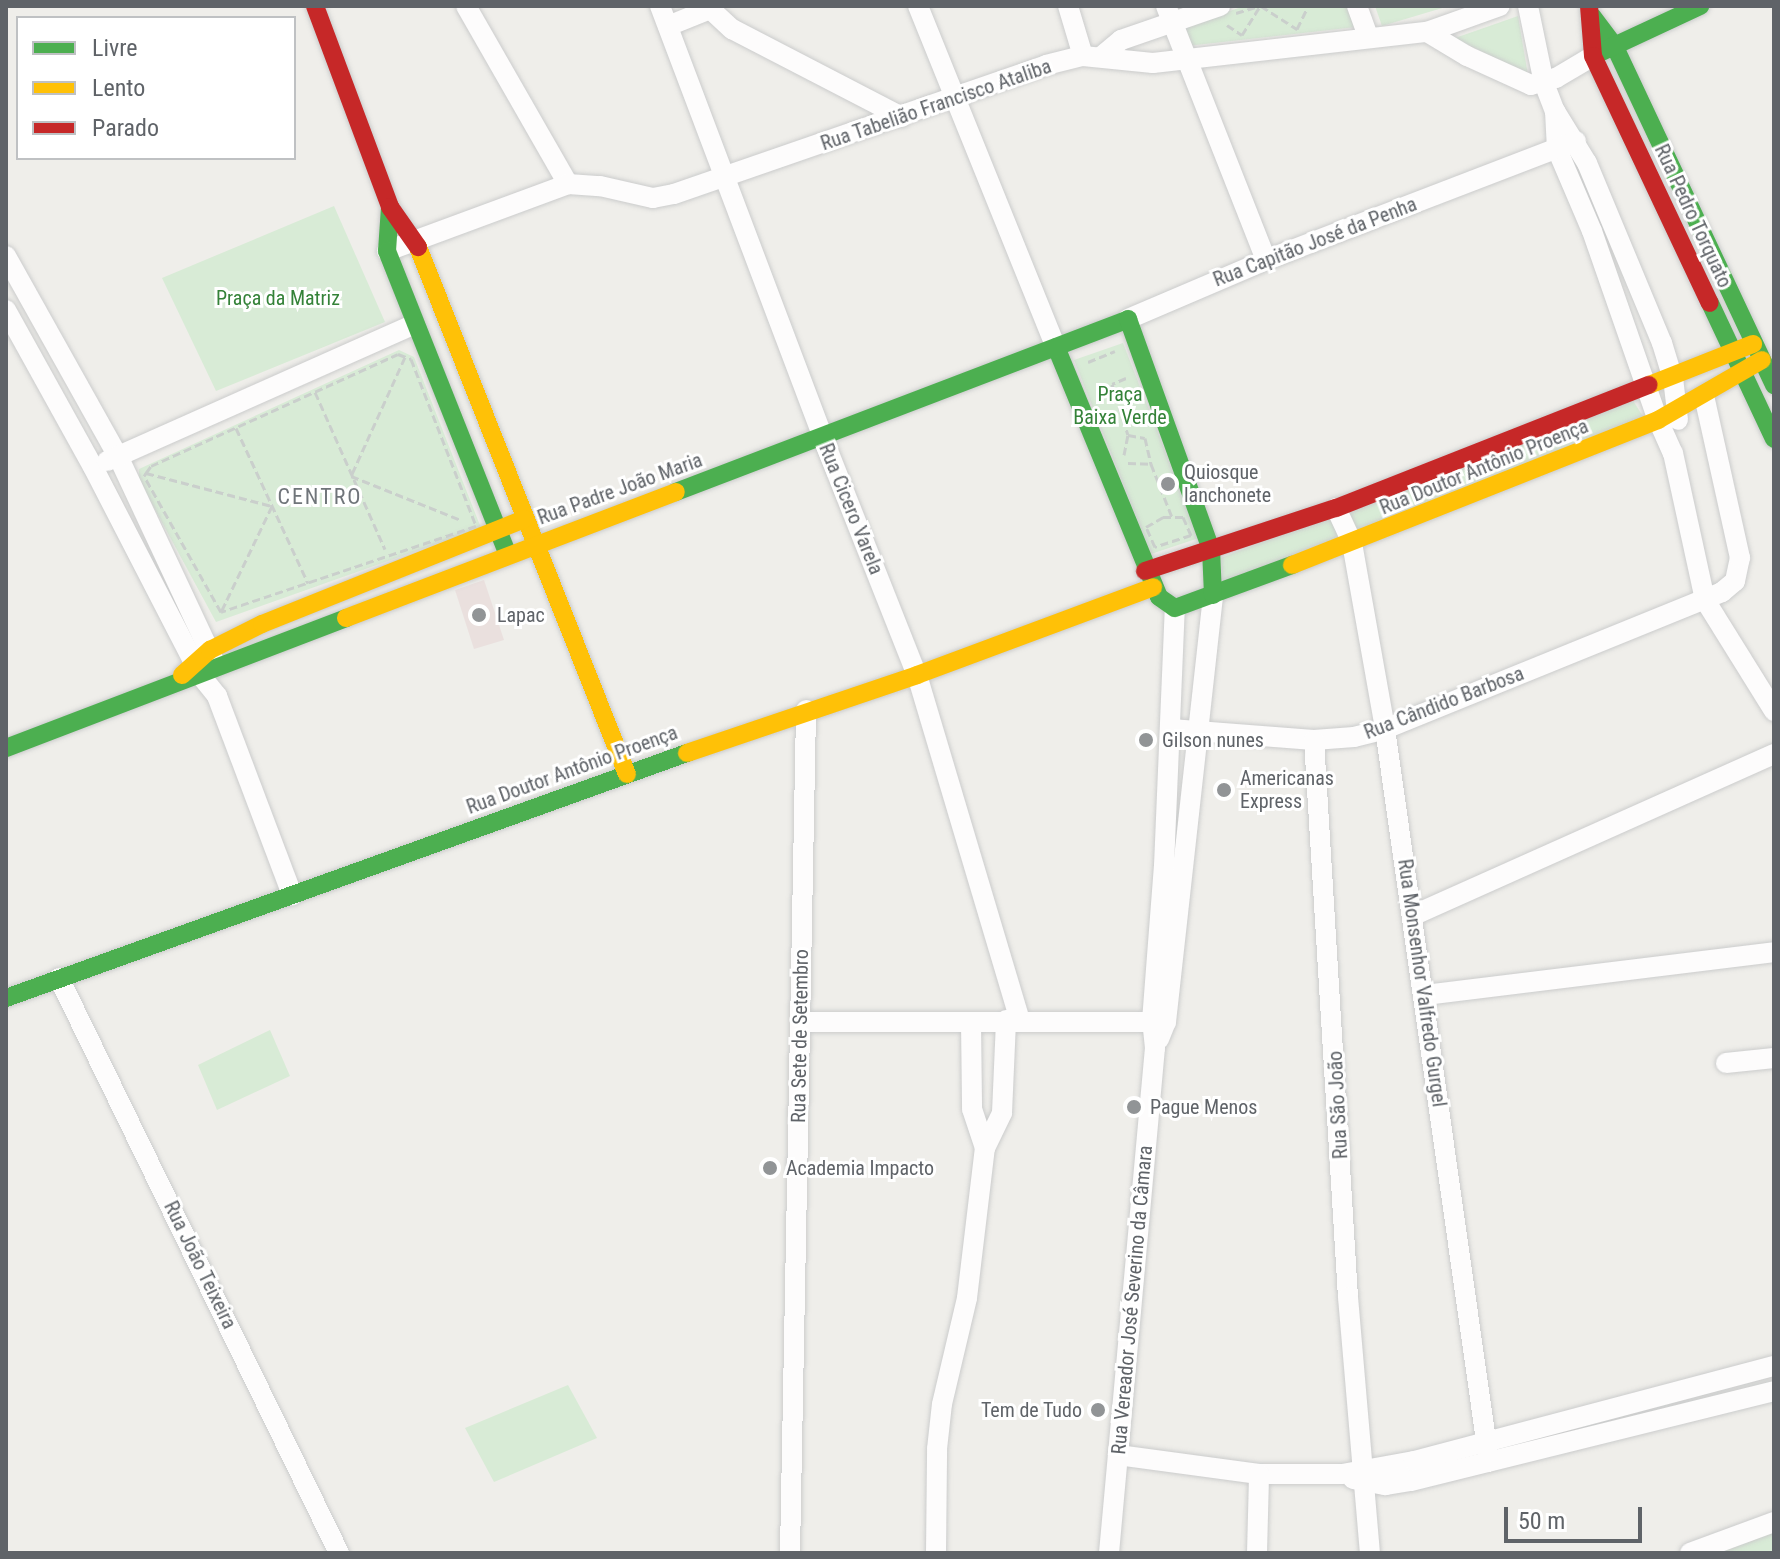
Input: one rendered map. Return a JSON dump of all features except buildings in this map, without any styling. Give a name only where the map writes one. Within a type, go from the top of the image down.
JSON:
[{"type":"main road","points":[[315,6],[390,207],[415,239],[627,774]]},
{"type":"main road","points":[[1593,56],[1700,6]]},
{"type":"main road","name":"Rua Pedro Torquato","points":[[1591,11],[1614,45],[1705,240],[1766,348],[1774,385]]},
{"type":"main road","name":"Rua Pedro Torquato","points":[[1591,11],[1593,56],[1774,439]]},
{"type":"main road","points":[[1642,158],[1663,149]]},
{"type":"main road","points":[[390,207],[387,251],[416,332],[508,554]]},
{"type":"main road","points":[[1684,250],[1705,240]]},
{"type":"main road","points":[[1056,347],[1159,597],[1175,608],[1213,595],[1211,549],[1128,319]]},
{"type":"main road","name":"Rua Capitão José da Penha","points":[[1056,347],[1128,319]]},
{"type":"main road","name":"Rua Padre João Maria","points":[[206,663],[365,609],[823,438],[1056,347]]},
{"type":"main road","name":"Rua Doutor Antônio Proença","points":[[1211,549],[1336,508],[1733,353],[1766,348]]},
{"type":"main road","name":"Rua Doutor Antônio Proença","points":[[1213,595],[1352,543],[1658,420],[1742,374],[1766,348]]},
{"type":"main road","points":[[6,748],[178,680],[262,624],[525,519]]},
{"type":"main road","points":[[1149,579],[1211,549]]},
{"type":"main road","name":"Rua Doutor Antônio Proença","points":[[6,998],[806,710],[917,675],[1149,579]]},
{"type":"main road","points":[[356,588],[365,609]]},
{"type":"street","points":[[466,6],[568,184]]},
{"type":"street","name":"Rua Cicero Varela","points":[[660,6],[823,438],[917,675],[1013,1020],[1002,1113],[985,1148]]},
{"type":"street","points":[[918,6],[1056,347]]},
{"type":"street","points":[[1068,6],[1092,56],[1169,14],[1219,13]]},
{"type":"street","points":[[1357,6],[1368,37]]},
{"type":"street","name":"Rua Tabelião Francisco Ataliba","points":[[387,251],[568,184],[600,186],[653,198],[726,177],[954,98],[1092,56],[1131,63],[1185,60],[1427,32],[1500,6]]},
{"type":"street","points":[[1528,6],[1544,83],[1567,145],[1592,231],[1658,420],[1673,453],[1705,600],[1774,711]]},
{"type":"street","points":[[668,26],[709,8],[732,29],[902,117]]},
{"type":"street","points":[[1169,14],[1266,260]]},
{"type":"street","points":[[1427,32],[1518,81],[1544,83],[1593,56]]},
{"type":"street","points":[[1567,145],[1617,230],[1673,378],[1679,410],[1673,453]]},
{"type":"street","name":"Rua Capitão José da Penha","points":[[1128,319],[1266,260],[1567,145]]},
{"type":"street","points":[[6,256],[118,456],[206,663],[292,895]]},
{"type":"street","points":[[403,291],[432,281]]},
{"type":"street","points":[[6,310],[206,663]]},
{"type":"street","points":[[93,467],[416,332],[450,328]]},
{"type":"street","name":"Rua Cândido Barbosa","points":[[1171,729],[1314,740],[1354,737],[1385,729],[1705,600],[1735,581],[1740,558],[1704,396]]},
{"type":"street","points":[[470,465],[500,454]]},
{"type":"street","name":"Rua Monsenhor Valfredo Gurgel","points":[[1336,508],[1352,543],[1385,729],[1414,915],[1488,1452]]},
{"type":"street","name":"Rua Vereador José Severino da Câmara","points":[[1109,1553],[1174,867],[1198,731],[1213,595]]},
{"type":"street","name":"Rua Vereador José Severino da Câmara","points":[[1174,867],[1171,729],[1175,608]]},
{"type":"street","name":"Rua Sete de Setembro","points":[[790,1553],[806,710]]},
{"type":"street","name":"Rua São João","points":[[1314,740],[1355,1475],[1370,1553]]},
{"type":"street","points":[[1414,915],[1774,754]]},
{"type":"street","points":[[1425,995],[1774,952]]},
{"type":"street","name":"Rua João Teixeira","points":[[59,978],[339,1553]]},
{"type":"street","points":[[801,1022],[1159,1021]]},
{"type":"street","points":[[936,1553],[937,1449],[942,1404],[967,1298],[985,1148],[972,1109],[971,1022]]},
{"type":"street","points":[[1726,1063],[1774,1058]]},
{"type":"street","points":[[1118,1455],[1259,1474],[1355,1475],[1385,1485],[1411,1481],[1488,1452],[1774,1366]]},
{"type":"street","points":[[1488,1452],[1774,1391]]},
{"type":"street","points":[[1257,1553],[1259,1474]]},
{"type":"street","points":[[1690,1553],[1774,1522]]},
{"type":"path","points":[[1219,13],[1242,35],[1261,6],[1297,29],[1308,6]]},
{"type":"path","points":[[1081,365],[1121,349]]},
{"type":"path","points":[[221,612],[144,476],[146,473],[151,466],[398,354],[411,359],[476,526]]},
{"type":"path","points":[[351,476],[405,357]]},
{"type":"path","points":[[1130,369],[1129,376],[1135,387]]},
{"type":"path","points":[[1102,386],[1129,376]]},
{"type":"path","points":[[1112,384],[1128,435],[1123,463],[1128,475]]},
{"type":"path","points":[[315,392],[388,556]]},
{"type":"path","points":[[236,428],[308,583]]},
{"type":"path","points":[[1147,430],[1145,438],[1151,464],[1172,517]]},
{"type":"path","points":[[1128,435],[1145,438]]},
{"type":"path","points":[[1123,463],[1151,464]]},
{"type":"path","points":[[146,473],[272,506]]},
{"type":"path","points":[[351,476],[476,526]]},
{"type":"path","points":[[221,612],[272,506]]},
{"type":"path","points":[[1144,512],[1150,525]]},
{"type":"path","points":[[1163,517],[1172,517],[1183,517],[1191,535],[1155,547],[1146,527],[1163,517]]},
{"type":"path","points":[[221,612],[476,526]]},
{"type":"shaded area","name":"Lapac","points":[[484,580],[504,640],[474,649],[455,590]]},
{"type":"green space","points":[[1245,6],[1349,6],[1356,27],[1187,46],[1180,27]]},
{"type":"green space","points":[[1375,6],[1449,6],[1382,26]]},
{"type":"green space","points":[[1518,16],[1528,75],[1455,38]]},
{"type":"green space","name":"Praça da Matriz","points":[[334,206],[385,322],[216,391],[162,278]]},
{"type":"green space","name":"Praça Baixa Verde","points":[[1123,343],[1199,538],[1151,554],[1074,360]]},
{"type":"green space","points":[[399,350],[414,357],[481,528],[216,622],[139,480],[139,469]]},
{"type":"green space","points":[[1632,399],[1644,418],[1222,584],[1221,558]]},
{"type":"green space","points":[[270,1030],[290,1076],[217,1110],[198,1065]]},
{"type":"green space","points":[[568,1385],[597,1438],[494,1482],[465,1428]]},
{"type":"green space","points":[[1772,1533],[1774,1553],[1718,1553]]},
{"type":"traffic: fast","points":[[1597,54],[1700,6]]},
{"type":"traffic: fast","points":[[1592,16],[1614,45],[1774,385]]},
{"type":"traffic: fast","points":[[390,207],[387,251],[505,547]]},
{"type":"traffic: fast","points":[[1710,303],[1774,439]]},
{"type":"traffic: fast","points":[[676,492],[1128,319],[1211,549],[1213,595]]},
{"type":"traffic: fast","points":[[1056,347],[1159,597],[1175,608],[1292,565]]},
{"type":"traffic: fast","points":[[6,748],[346,618]]},
{"type":"traffic: fast","points":[[6,998],[687,753]]},
{"type":"traffic: slow","points":[[418,247],[627,774]]},
{"type":"traffic: slow","points":[[1649,385],[1753,344]]},
{"type":"traffic: slow","points":[[1292,565],[1658,420],[1762,360]]},
{"type":"traffic: slow","points":[[346,618],[676,492]]},
{"type":"traffic: slow","points":[[182,675],[210,650],[262,624],[525,519]]},
{"type":"traffic: slow","points":[[687,753],[917,675],[1153,587]]},
{"type":"traffic: jam","points":[[315,6],[390,207],[418,247]]},
{"type":"traffic: jam","points":[[1589,6],[1593,56],[1710,303]]},
{"type":"traffic: jam","points":[[1145,571],[1336,508],[1649,385]]},
{"type":"place","name":"Quiosque lanchonete","points":[[1168,484]]},
{"type":"place","name":"Lapac","points":[[479,615]]},
{"type":"place","name":"Gilson nunes","points":[[1146,740]]},
{"type":"place","name":"Americanas Express","points":[[1224,790]]},
{"type":"place","name":"Pague Menos","points":[[1134,1107]]},
{"type":"place","name":"Academia Impacto","points":[[770,1168]]},
{"type":"place","name":"Tem de Tudo","points":[[1098,1410]]},
{"type":"district","name":"CENTRO","points":[[320,497]]}]
